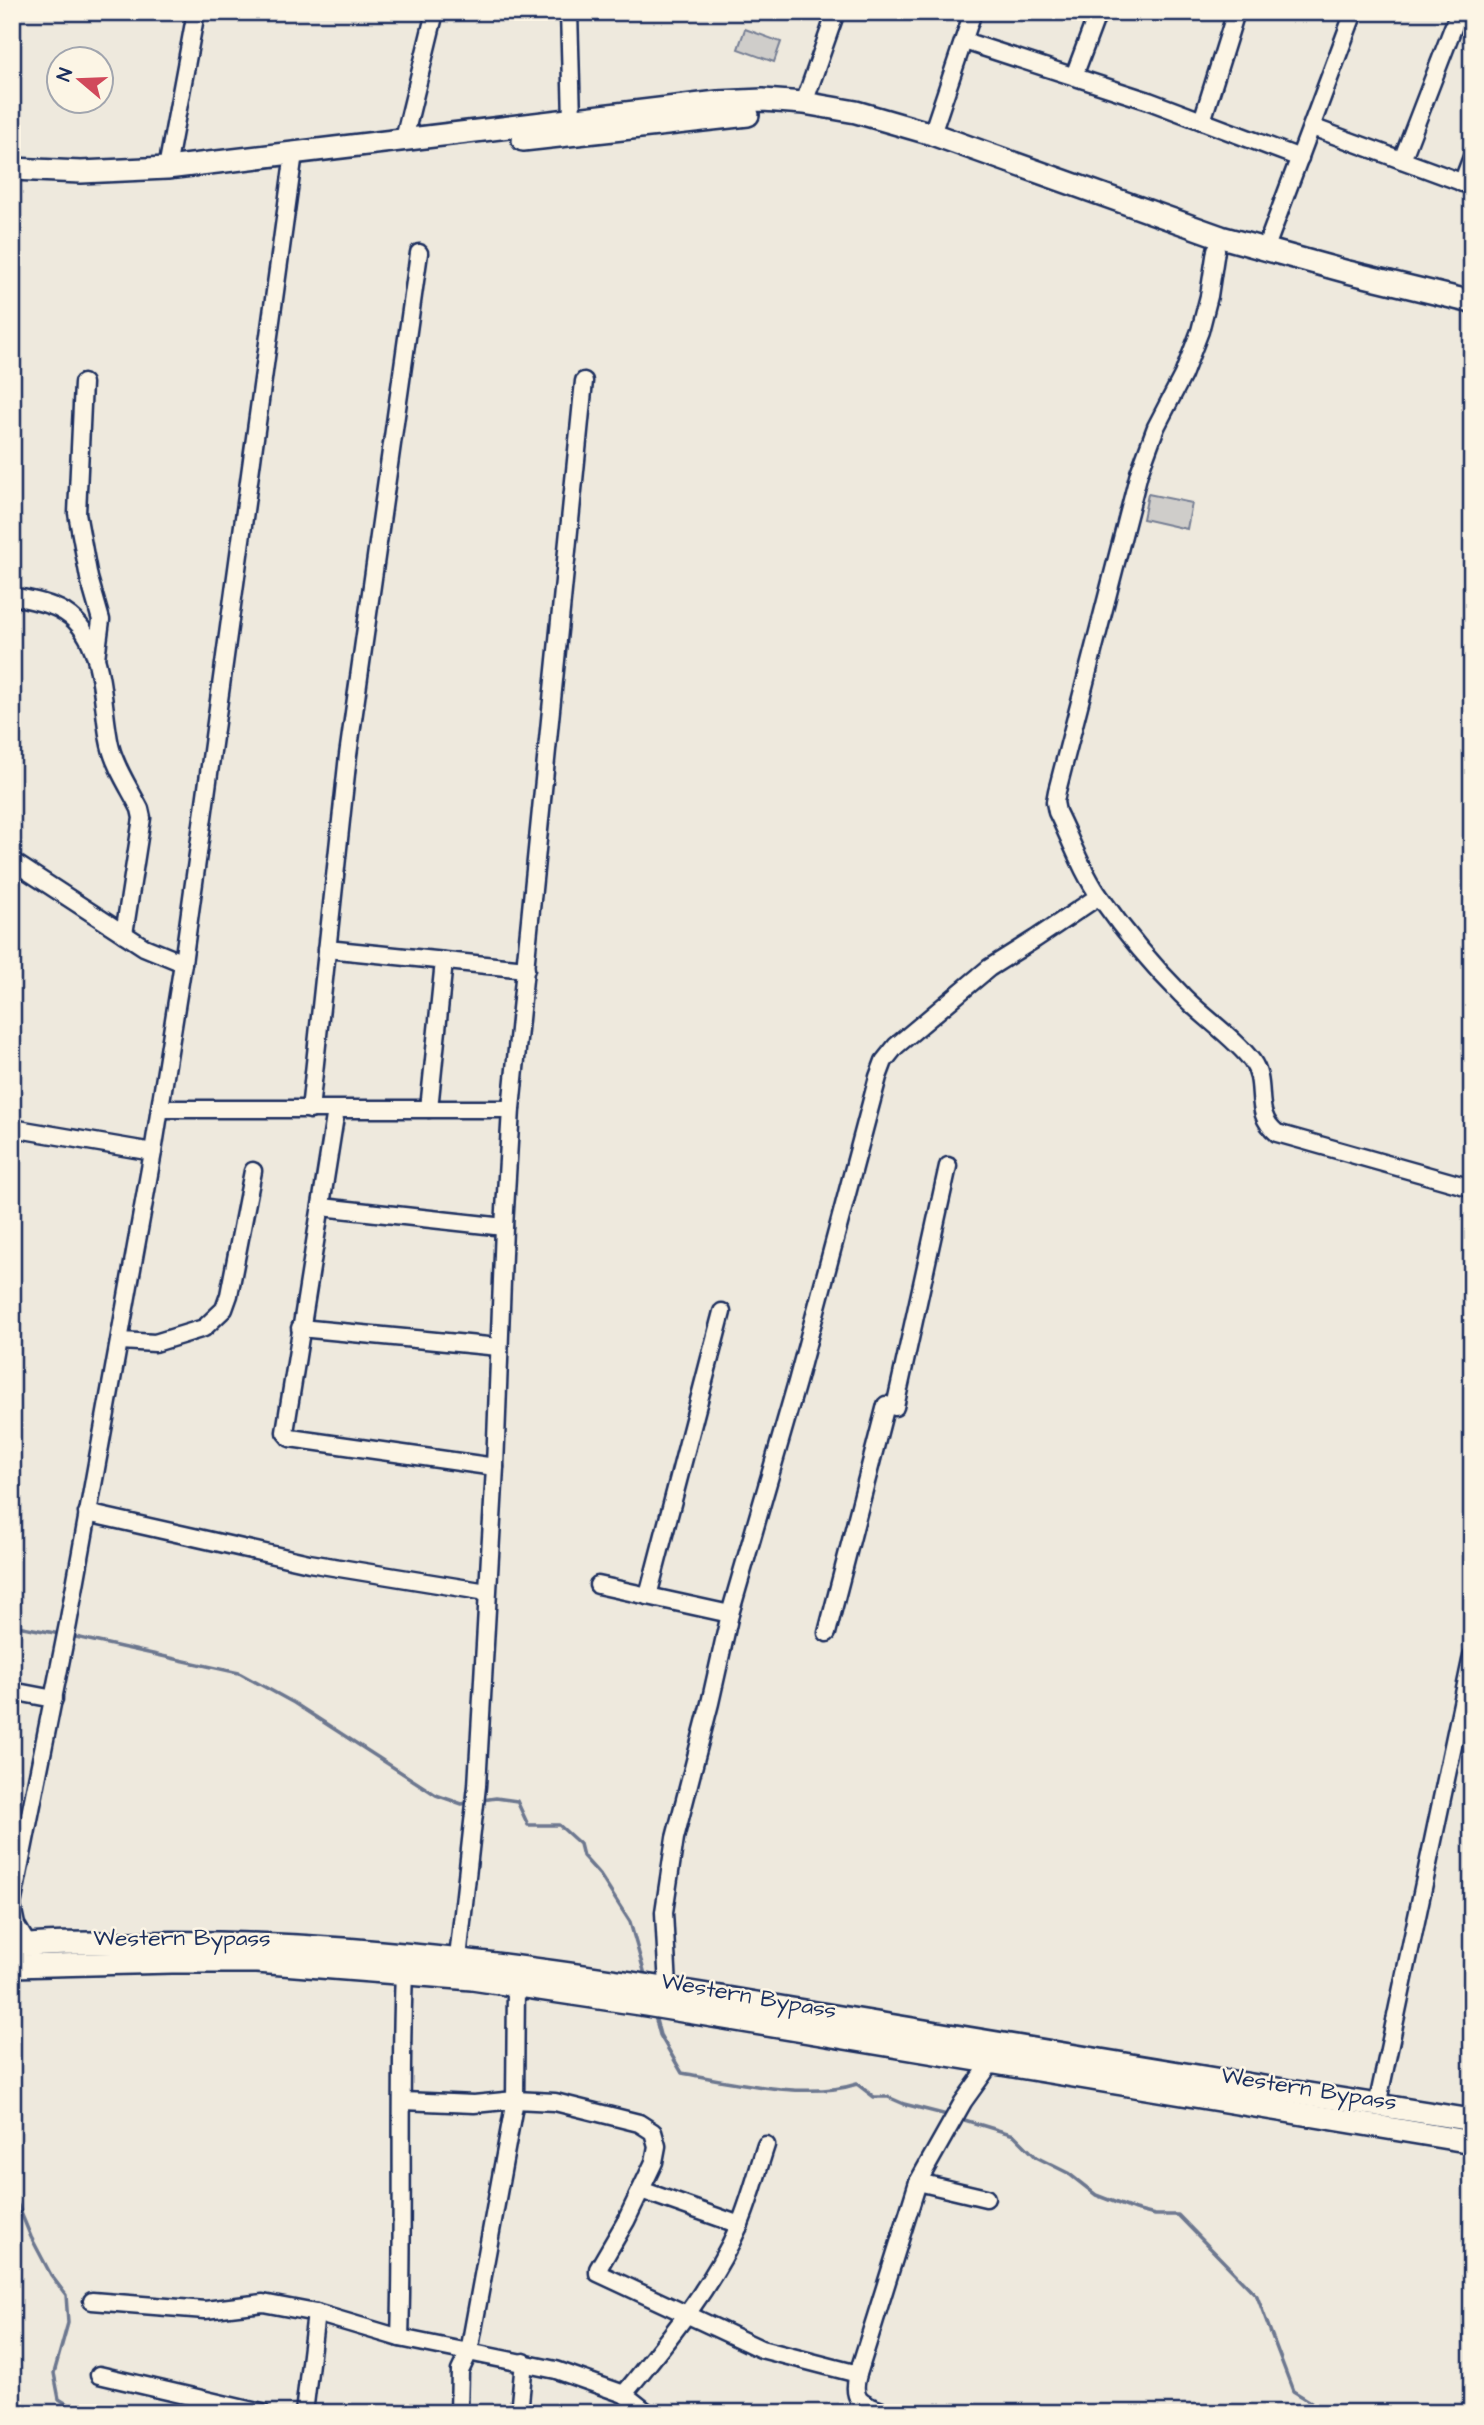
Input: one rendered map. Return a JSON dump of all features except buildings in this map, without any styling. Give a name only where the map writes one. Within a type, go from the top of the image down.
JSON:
[{"type":"main road","points":[[12,183],[95,186],[148,184],[404,139],[718,103],[763,100],[804,103],[856,112],[932,134],[1126,205],[1265,250],[1472,302]]},
{"type":"main road","points":[[12,169],[106,171],[294,160],[740,115],[819,119],[881,132],[1216,250],[1343,285],[1472,315]]},
{"type":"main road","name":"Western Bypass","points":[[20,1946],[172,1942],[267,1944],[326,1946],[458,1958],[655,1994],[991,2063],[1472,2142]]},
{"type":"main road","name":"Western Bypass","points":[[12,1966],[257,1962],[516,1985],[655,1994],[1472,2120]]},
{"type":"street","points":[[167,168],[196,12]]},
{"type":"street","points":[[404,139],[435,12]]},
{"type":"street","points":[[569,12],[572,119]]},
{"type":"street","points":[[804,103],[836,12]]},
{"type":"street","points":[[932,134],[973,12]]},
{"type":"street","points":[[1074,76],[1098,12]]},
{"type":"street","points":[[1202,121],[1236,12]]},
{"type":"street","points":[[1265,250],[1354,12]]},
{"type":"street","points":[[1402,160],[1459,12]]},
{"type":"street","points":[[964,41],[1074,76],[1300,158]]},
{"type":"street","points":[[1312,127],[1467,184],[1472,158]]},
{"type":"street","points":[[20,1946],[12,1905],[54,1699],[121,1341],[160,1109],[183,963],[294,160]]},
{"type":"street","points":[[1216,250],[1200,331],[1183,375],[1156,427],[1139,473],[1055,802],[1057,812],[1099,896],[1181,995],[1252,1060],[1261,1083],[1261,1111],[1271,1128],[1278,1133],[1472,1188]]},
{"type":"street","points":[[310,1110],[348,755],[419,253]]},
{"type":"street","points":[[458,1958],[477,1789],[511,1109],[584,381]]},
{"type":"street","points":[[83,383],[77,513],[89,578],[101,620],[96,658]]},
{"type":"street","points":[[12,596],[43,603],[75,620],[96,658],[110,746],[142,818],[124,934]]},
{"type":"street","points":[[12,861],[155,953],[183,963]]},
{"type":"street","points":[[655,1994],[669,1870],[730,1614],[884,1062],[896,1046],[989,968],[1099,896]]},
{"type":"street","points":[[327,949],[526,969]]},
{"type":"street","points":[[429,1109],[444,961]]},
{"type":"street","points":[[160,1109],[511,1109]]},
{"type":"street","points":[[336,1111],[284,1428],[290,1438],[495,1466]]},
{"type":"street","points":[[12,1128],[153,1152]]},
{"type":"street","points":[[827,1633],[890,1406],[948,1166]]},
{"type":"street","points":[[121,1341],[167,1342],[204,1328],[224,1309],[253,1171]]},
{"type":"street","points":[[321,1207],[504,1227]]},
{"type":"street","points":[[649,1596],[722,1312]]},
{"type":"street","points":[[300,1328],[499,1347]]},
{"type":"street","points":[[87,1513],[309,1563],[487,1592]]},
{"type":"street","points":[[598,1585],[730,1614]]},
{"type":"street","points":[[1377,2106],[1472,1656]]},
{"type":"street","points":[[12,1691],[54,1699]]},
{"type":"street","points":[[400,2338],[404,1973]]},
{"type":"street","points":[[459,2413],[460,2371],[469,2352],[515,2100],[516,1985]]},
{"type":"street","points":[[887,2413],[862,2403],[854,2386],[918,2182],[963,2102],[991,2063]]},
{"type":"street","points":[[403,2101],[474,2104],[515,2100],[555,2102],[639,2123],[653,2133],[657,2146],[654,2162],[598,2273],[761,2348],[858,2374]]},
{"type":"street","points":[[624,2394],[688,2315],[717,2270],[740,2225],[766,2145]]},
{"type":"street","points":[[918,2182],[986,2198]]},
{"type":"street","points":[[641,2190],[740,2225]]},
{"type":"street","points":[[92,2301],[205,2311],[263,2303],[316,2313],[400,2338],[556,2370],[624,2394],[649,2413]]},
{"type":"street","points":[[303,2413],[316,2313]]},
{"type":"street","points":[[519,2413],[524,2362]]},
{"type":"street","points":[[99,2375],[194,2406],[262,2413]]},
{"type":"shaded area","points":[[745,29],[781,42],[774,62],[738,49]]},
{"type":"shaded area","points":[[1148,494],[1192,503],[1187,529],[1143,519]]},
{"type":"waterway","points":[[12,1625],[60,1634]]},
{"type":"waterway","points":[[71,1636],[239,1673],[294,1703],[436,1795],[462,1804],[471,1802]]},
{"type":"waterway","points":[[482,1800],[496,1798],[517,1801],[528,1825],[559,1825],[580,1844],[583,1856],[600,1875],[630,1922],[646,1978]]},
{"type":"waterway","points":[[655,2016],[660,2035],[682,2073],[747,2085],[794,2090],[838,2088],[857,2084],[874,2097],[888,2097],[951,2116]]},
{"type":"waterway","points":[[958,2118],[1014,2135],[1036,2157],[1068,2173],[1096,2195],[1155,2215],[1178,2215],[1257,2296],[1293,2391],[1311,2402],[1319,2413]]},
{"type":"waterway","points":[[12,2191],[31,2237],[51,2275],[66,2295],[68,2323],[54,2373],[59,2399],[72,2407],[75,2413]]}]
